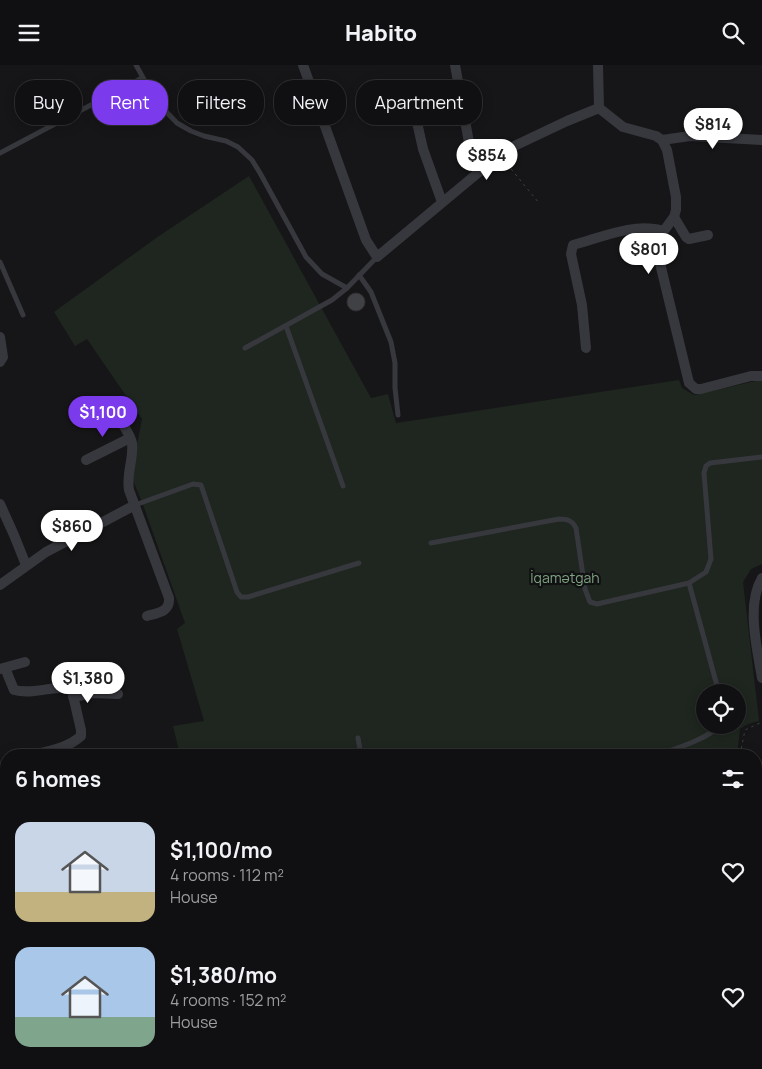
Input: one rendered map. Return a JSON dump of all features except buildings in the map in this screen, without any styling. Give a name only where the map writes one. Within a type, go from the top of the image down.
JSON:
[{"type":"street","points":[[303,65],[366,240],[377,257],[500,155],[522,141],[599,108]]},
{"type":"street","points":[[455,65],[470,148],[479,172]]},
{"type":"street","points":[[598,65],[599,108]]},
{"type":"street","points":[[599,108],[623,127],[646,133],[662,141],[690,137],[762,141]]},
{"type":"street","points":[[418,125],[423,149],[442,202]]},
{"type":"street","points":[[662,141],[668,154],[676,197],[676,210],[674,217],[658,239],[658,255],[689,383],[696,389],[701,389],[751,376],[762,376]]},
{"type":"street","points":[[674,217],[689,239],[708,235]]},
{"type":"street","points":[[586,347],[582,305],[571,254],[573,245],[626,230],[646,228],[663,231]]},
{"type":"street","points":[[0,337],[3,357],[0,363]]},
{"type":"street","points":[[110,405],[130,438],[132,448],[128,479],[129,490],[169,598],[169,604],[164,611],[147,617]]},
{"type":"street","points":[[86,460],[130,438]]},
{"type":"street","points":[[0,504],[26,565]]},
{"type":"street","points":[[0,585],[46,552],[135,505]]},
{"type":"street","points":[[762,578],[757,587],[753,604],[762,678]]},
{"type":"street","points":[[25,662],[2,668],[14,691],[21,692],[61,687],[72,691],[81,736],[75,741],[56,749]]},
{"type":"street","points":[[73,697],[93,693],[118,694]]},
{"type":"lane","points":[[136,65],[156,101],[177,123],[204,136],[226,141],[238,147],[252,160],[306,257],[322,274],[347,288]]},
{"type":"lane","points":[[0,153],[142,78]]},
{"type":"lane","points":[[246,348],[322,307],[347,288],[377,257]]},
{"type":"lane","points":[[0,262],[23,315]]},
{"type":"lane","points":[[359,275],[371,292],[391,341],[395,363],[398,415]]},
{"type":"lane","points":[[286,326],[343,486]]},
{"type":"lane","points":[[431,543],[566,519],[573,522],[576,528],[585,589],[590,603],[597,605],[689,583],[706,572],[711,559],[704,473],[706,466],[710,463],[762,457]]},
{"type":"lane","points":[[135,505],[193,484],[201,485],[204,489],[237,592],[241,597],[248,597],[358,563]]},
{"type":"lane","points":[[689,583],[717,684]]},
{"type":"lane","points":[[674,749],[709,734]]},
{"type":"lane","points":[[358,738],[360,749]]},
{"type":"path","points":[[500,155],[539,203]]},
{"type":"path","points":[[741,749],[745,730],[762,722]]},
{"type":"green space","name":"İqamətgah","points":[[249,176],[371,398],[388,394],[396,423],[679,380],[682,388],[694,395],[762,381],[762,564],[751,569],[743,582],[759,721],[746,725],[746,684],[696,684],[696,734],[739,734],[738,749],[179,749],[173,726],[204,721],[177,629],[185,623],[131,476],[142,419],[87,339],[75,346],[54,312],[156,238]]}]
